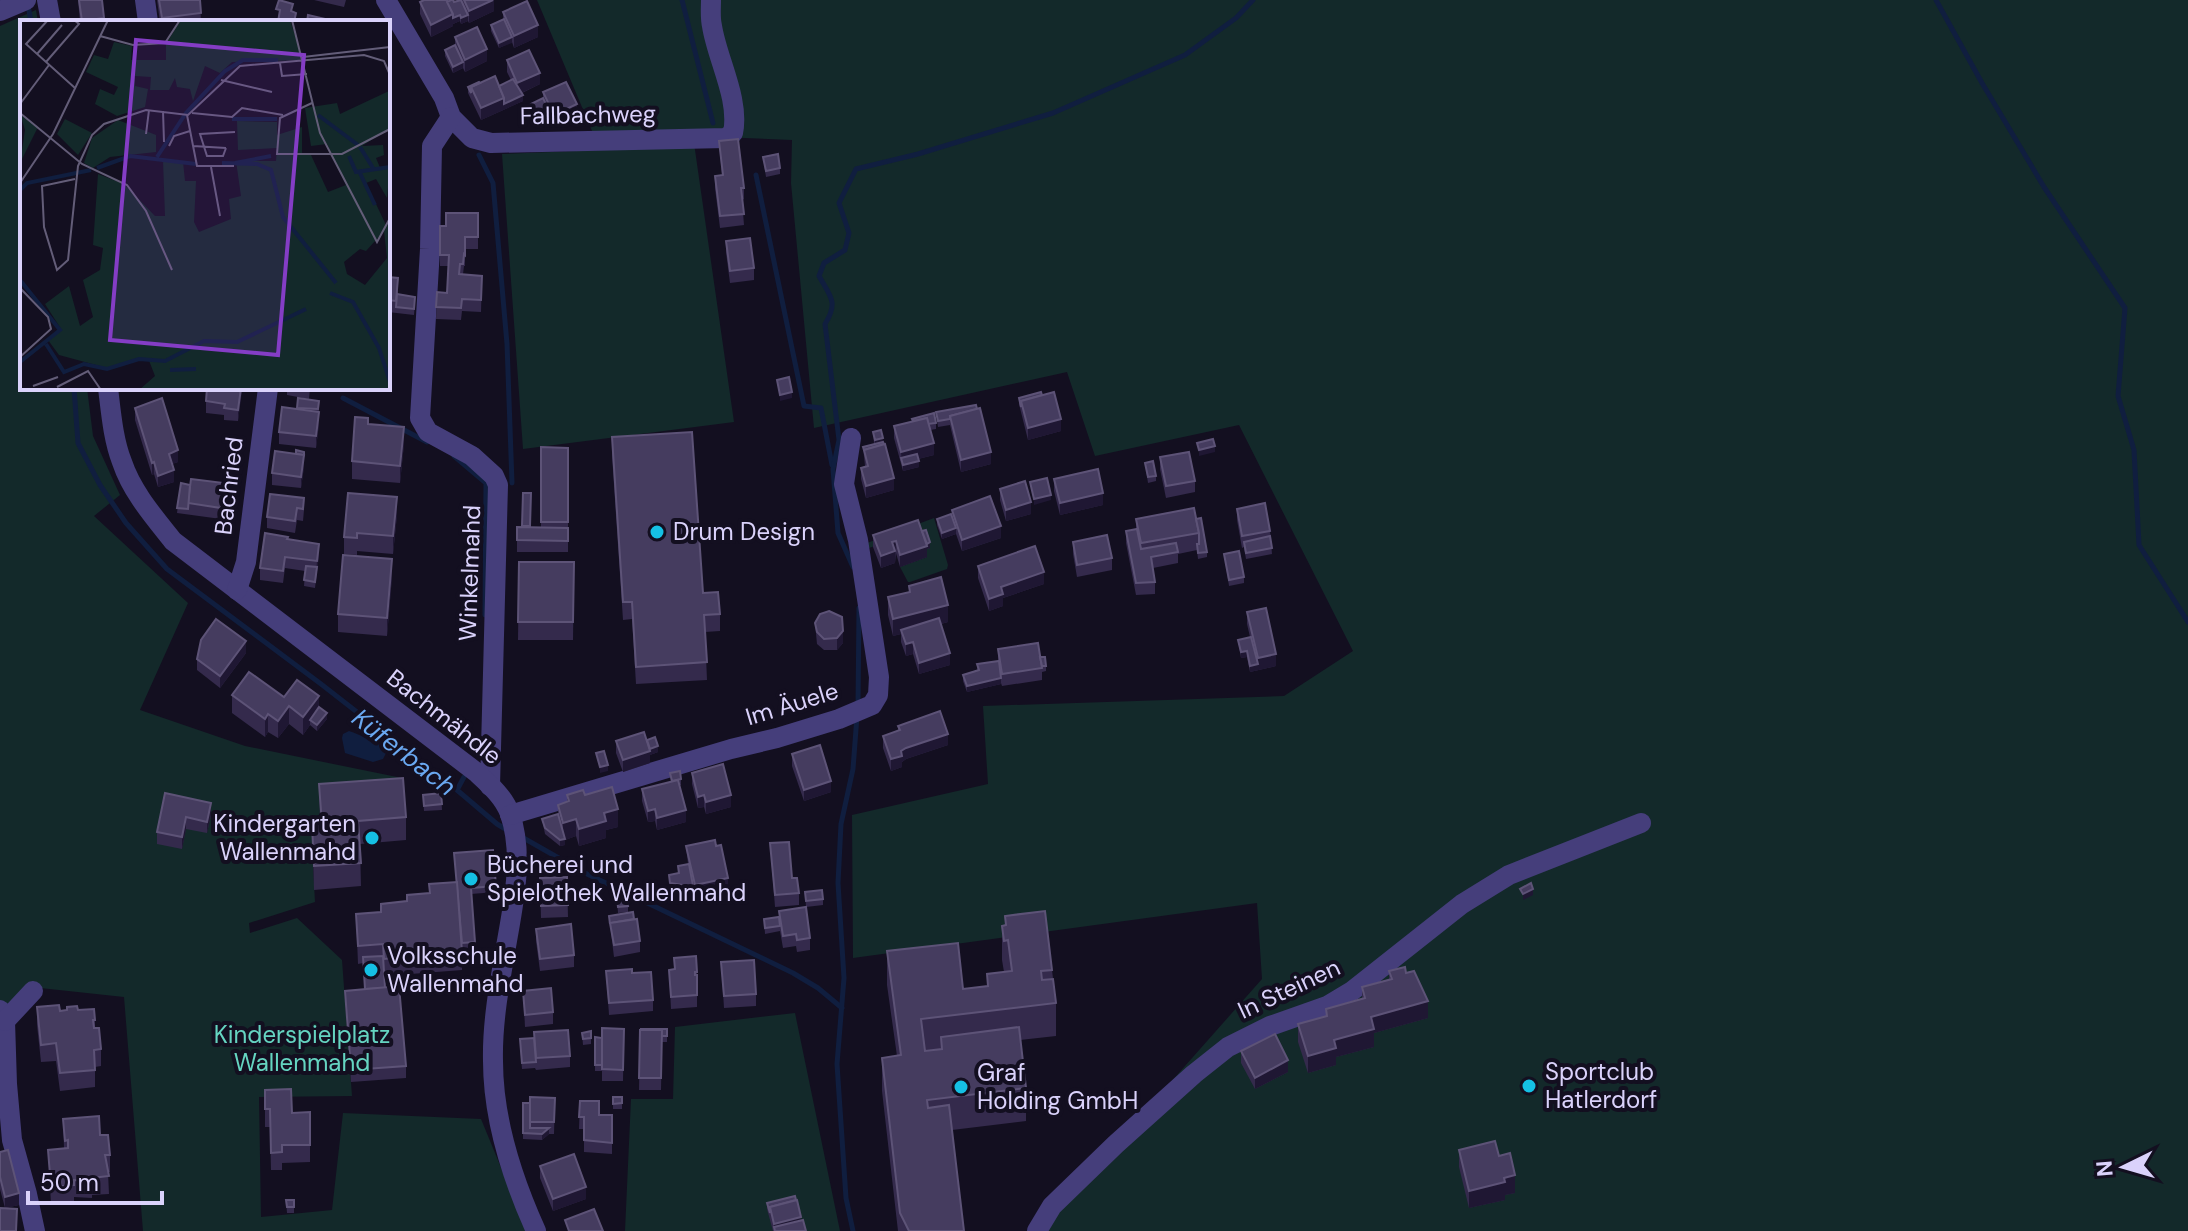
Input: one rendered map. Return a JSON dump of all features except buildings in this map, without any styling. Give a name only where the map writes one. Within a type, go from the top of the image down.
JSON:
[{"type":"street","points":[[47,0],[51,20]]},
{"type":"street","points":[[145,0],[148,20]]},
{"type":"street","name":"Fallbachweg","points":[[386,0],[444,98],[451,117],[472,138],[491,143],[726,138],[733,133],[735,123],[729,88],[711,25],[711,0]]},
{"type":"street","name":"Winkelmahd","points":[[451,117],[432,146],[430,249],[420,418],[428,432],[472,456],[494,476],[498,485],[490,786]]},
{"type":"street","name":"Bachmähdle","points":[[108,390],[122,463],[143,503],[173,541],[476,772],[501,797],[513,826]]},
{"type":"street","name":"Bachried","points":[[237,590],[246,562],[268,390]]},
{"type":"street","name":"Im Äuele","points":[[513,826],[731,749],[839,719],[872,705],[878,695],[879,677],[858,540],[844,484],[851,438]]},
{"type":"street","name":"In Steinen","points":[[1037,1231],[1052,1206],[1070,1188],[1171,1094],[1228,1047],[1270,1026],[1327,1006],[1352,991],[1462,904],[1509,875],[1641,823]]},
{"type":"street","points":[[513,826],[516,882],[495,1022],[493,1072],[508,1157],[520,1197],[536,1231]]},
{"type":"street","points":[[33,991],[3,1015],[12,1140],[35,1231]]},
{"type":"green space","points":[[537,0],[2188,0],[2188,1231],[1043,1231],[1047,1222],[1262,979],[1257,903],[853,958],[852,815],[988,784],[983,706],[1284,696],[1353,651],[1239,425],[1095,456],[1067,372],[814,428],[791,183],[792,140],[693,136],[734,422],[523,449],[502,154],[600,150]]},
{"type":"green space","name":"Kinderspielplatz Wallenmahd","points":[[36,10],[38,20],[20,20],[20,390],[87,390],[93,436],[120,495],[94,516],[188,603],[140,710],[245,746],[402,778],[403,801],[322,847],[312,848],[315,902],[249,923],[250,933],[297,918],[342,960],[352,1096],[259,1097],[261,1217],[332,1210],[343,1113],[481,1119],[527,1231],[143,1231],[124,997],[31,987],[11,1008],[0,1002],[0,26]]},
{"type":"green space","points":[[934,518],[947,569],[908,582],[900,567],[927,557],[918,531],[869,548],[867,543]]},
{"type":"green space","points":[[795,1013],[840,1231],[625,1231],[631,1099],[673,1099],[675,1027]]},
{"type":"water","points":[[349,731],[382,744],[386,753],[383,759],[373,762],[345,753],[342,738]]},
{"type":"waterway","points":[[682,0],[713,123]]},
{"type":"waterway","points":[[853,567],[838,533],[833,469],[839,440],[825,324],[832,304],[819,276],[824,263],[845,250],[849,233],[839,203],[856,169],[918,154],[1053,113],[1185,55],[1236,18],[1253,0]]},
{"type":"waterway","points":[[1936,0],[2044,187],[2125,308],[2118,396],[2134,450],[2139,545],[2188,622]]},
{"type":"waterway","name":"Küferbach","points":[[28,5],[31,20]]},
{"type":"waterway","points":[[479,155],[493,183],[507,344],[512,483]]},
{"type":"waterway","points":[[756,175],[804,406],[821,408],[832,465]]},
{"type":"waterway","name":"Küferbach","points":[[74,390],[78,443],[100,485],[126,523],[167,569],[321,684],[507,830]]},
{"type":"waterway","points":[[343,398],[427,442]]},
{"type":"waterway","points":[[454,456],[486,483],[485,615]]},
{"type":"waterway","points":[[858,706],[859,608]]},
{"type":"waterway","points":[[853,1231],[846,1198],[837,1064],[844,978],[838,883],[841,824],[853,769],[857,716]]},
{"type":"waterway","points":[[457,790],[464,777]]},
{"type":"waterway","name":"Küferbach","points":[[520,836],[585,873],[793,973],[842,1008]]},
{"type":"place","name":"Drum Design","points":[[657,532]]},
{"type":"place","name":"Kindergarten Wallenmahd","points":[[372,838]]},
{"type":"place","name":"Bücherei und Spielothek Wallenmahd","points":[[471,879]]},
{"type":"place","name":"Volksschule Wallenmahd","points":[[371,970]]},
{"type":"place","name":"Sportclub Hatlerdorf","points":[[1529,1086]]},
{"type":"place","name":"Graf Holding GmbH","points":[[961,1087]]}]
